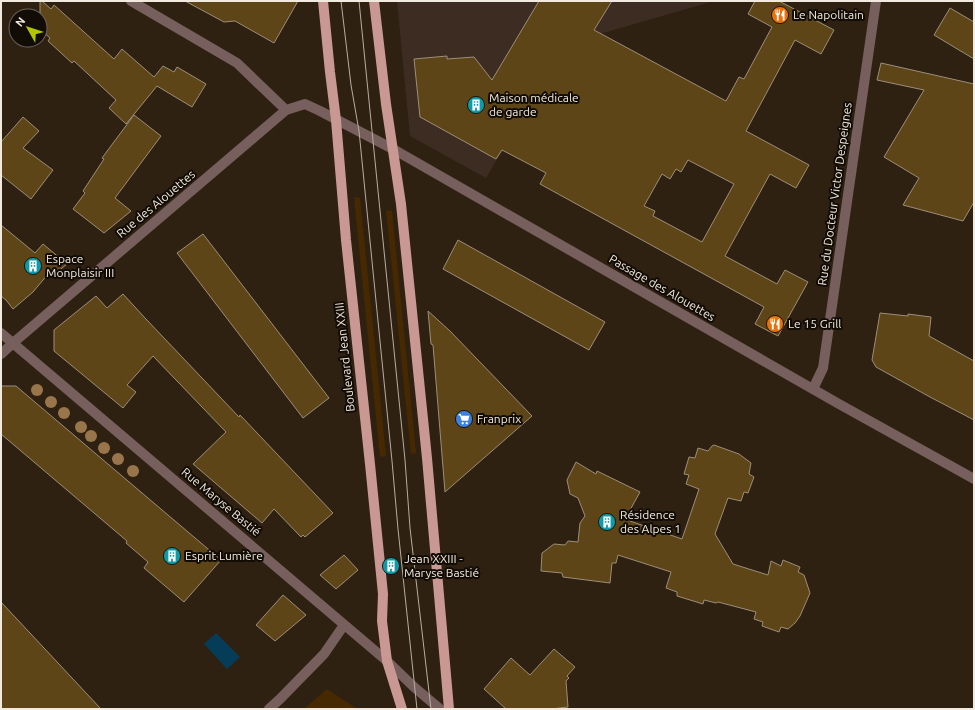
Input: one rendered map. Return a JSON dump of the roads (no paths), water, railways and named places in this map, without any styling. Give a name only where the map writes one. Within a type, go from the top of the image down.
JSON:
[{"type":"main road","name":"Boulevard Jean XXIII","points":[[324,1],[346,240],[383,594],[382,621],[387,661],[402,709]]},
{"type":"main road","points":[[374,1],[386,104],[401,204],[427,458],[449,709]]},
{"type":"street","points":[[131,1],[237,63],[286,110]]},
{"type":"street","name":"Rue du Docteur Victor Despeignes","points":[[813,388],[823,368],[876,1]]},
{"type":"street","name":"Rue des Alouettes","points":[[1,354],[13,342],[286,110],[305,104],[336,120]]},
{"type":"street","name":"Passage des Alouettes","points":[[336,120],[393,149],[974,479]]},
{"type":"street","name":"Rue Maryse Bastié","points":[[1,333],[387,661],[440,709]]},
{"type":"street","points":[[269,709],[324,654],[344,625]]},
{"type":"water","points":[[216,633],[240,657],[227,669],[204,644]]},
{"type":"tram line","points":[[341,1],[351,85],[359,131],[417,709]]},
{"type":"tram line","points":[[359,1],[405,460],[410,528],[431,709]]},
{"type":"place","name":"Le Napolitain","points":[[780,15]]},
{"type":"place","name":"Maison médicale de garde","points":[[476,105]]},
{"type":"place","name":"Espace Monplaisir III","points":[[33,266]]},
{"type":"place","name":"Le 15 Grill","points":[[775,324]]},
{"type":"place","name":"Franprix","points":[[464,419]]},
{"type":"place","name":"Résidence des Alpes 1","points":[[607,522]]},
{"type":"place","name":"Esprit Lumière","points":[[172,556]]},
{"type":"place","name":"Jean XXIII - Maryse Bastié","points":[[391,566]]}]
